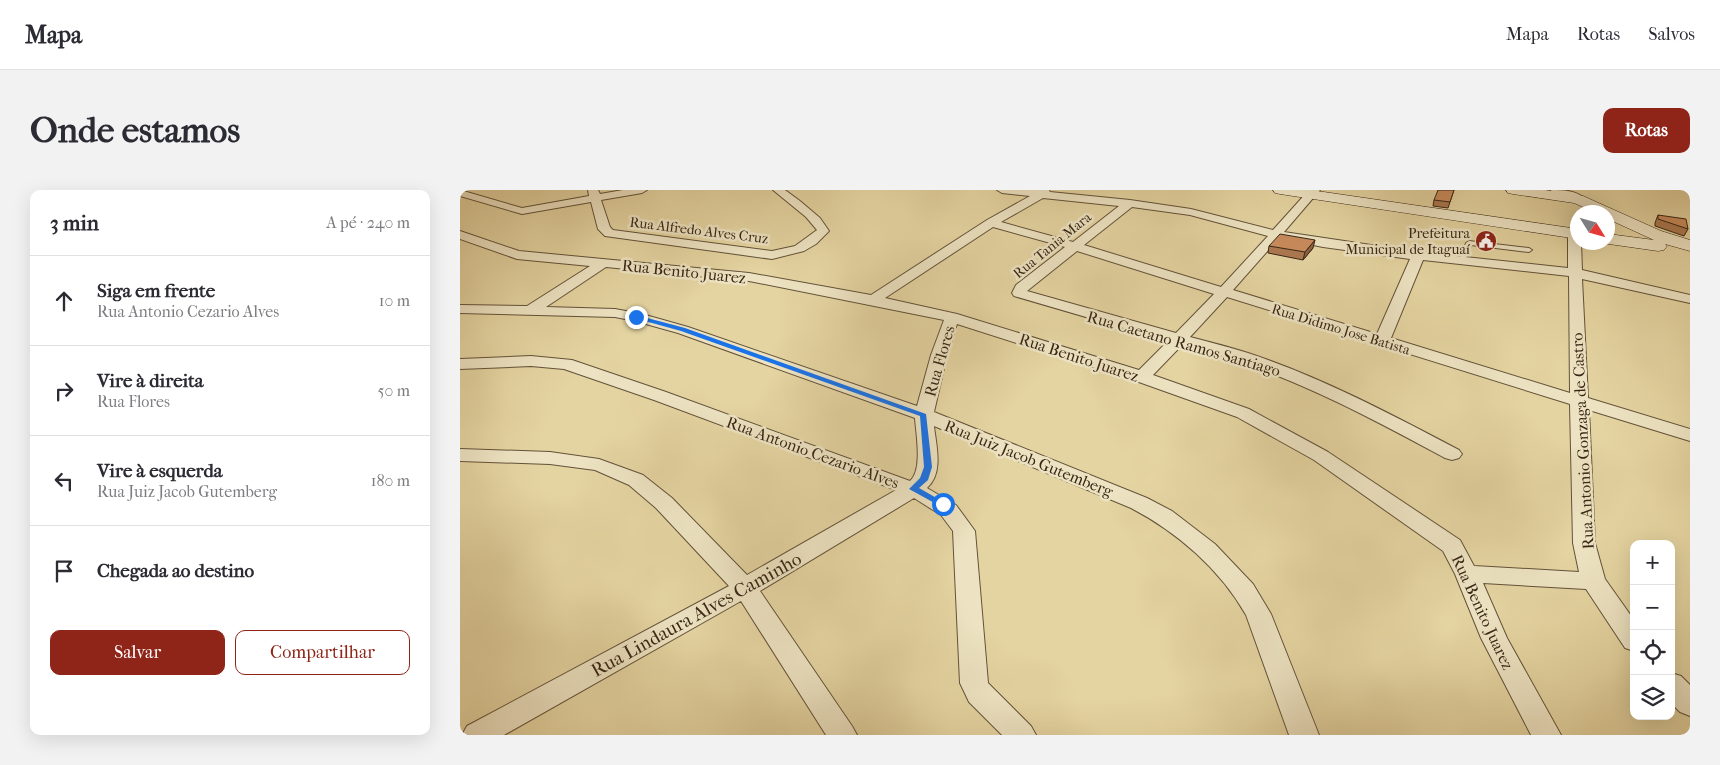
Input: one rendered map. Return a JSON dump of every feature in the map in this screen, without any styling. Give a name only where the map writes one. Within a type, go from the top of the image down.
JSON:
[{"type":"main road","points":[[1280,190],[1313,192],[1570,233]]},
{"type":"main road","points":[[1513,190],[1578,199],[1590,205]]},
{"type":"main road","points":[[1615,217],[1661,242],[1690,250]]},
{"type":"main road","points":[[1615,239],[1690,246]]},
{"type":"street","points":[[460,193],[522,211],[594,195],[642,190]]},
{"type":"street","name":"Rua Alfredo Alves Cruz","points":[[594,195],[604,230],[609,233],[772,255],[786,254],[801,248],[823,230],[822,226],[815,219],[778,190]]},
{"type":"street","points":[[1002,190],[1046,192],[1191,212],[1276,234],[1360,249],[1575,273],[1690,299]]},
{"type":"street","points":[[1557,190],[1578,199]]},
{"type":"street","points":[[873,300],[991,223],[1046,192]]},
{"type":"street","points":[[1142,376],[1223,292],[1313,192]]},
{"type":"street","points":[[467,207],[490,202]]},
{"type":"street","name":"Rua Tania Mara","points":[[1019,293],[1021,288],[1130,203]]},
{"type":"street","name":"Rua Didimo Jose Batista","points":[[991,223],[1074,246],[1690,435]]},
{"type":"street","name":"Rua Benito Juarez","points":[[460,235],[517,255],[748,277],[952,317],[1142,376],[1243,413],[1321,456],[1452,546],[1467,574],[1494,638],[1546,735]]},
{"type":"street","name":"Rua Antonio Gonzaga de Castro","points":[[1576,250],[1584,542],[1593,581]]},
{"type":"street","points":[[1382,341],[1418,256]]},
{"type":"street","points":[[531,310],[602,264]]},
{"type":"street","name":"Rua Caetano Ramos Santiago","points":[[1019,293],[1243,357],[1312,383],[1452,454]]},
{"type":"street","name":"Rua Juiz Jacob Gutemberg","points":[[460,309],[615,313],[683,330],[924,415],[1139,503],[1164,516],[1187,532],[1225,568],[1244,590],[1258,614],[1304,735]]},
{"type":"street","name":"Rua Flores","points":[[913,489],[924,480],[928,467],[924,415],[939,355],[952,317]]},
{"type":"street","name":"Rua Antonio Cezario Alves","points":[[460,364],[531,360],[566,364],[660,396],[913,489],[943,504],[956,516],[964,531],[974,683],[979,694],[1021,735]]},
{"type":"street","points":[[460,455],[550,458],[599,465],[636,480],[664,503],[745,588],[842,735]]},
{"type":"street","name":"Rua Lindaura Alves Caminho","points":[[477,735],[745,588],[913,489]]},
{"type":"street","points":[[1467,574],[1593,581],[1630,635]]},
{"type":"street","points":[[1675,688],[1690,704]]},
{"type":"lane","points":[[1462,261],[1469,243],[1529,250]]},
{"type":"building","points":[[1438,190],[1454,190],[1450,202],[1434,200]]},
{"type":"building","points":[[1658,215],[1686,219],[1688,229],[1658,219]]},
{"type":"building","points":[[1280,234],[1315,240],[1305,252],[1269,246]]},
{"type":"place","name":"Prefeitura Municipal de Itaguaí","points":[[1486,241]]},
{"type":"route","points":[[636,317],[683,330],[924,415],[928,467],[924,480],[913,489],[943,504]]}]
